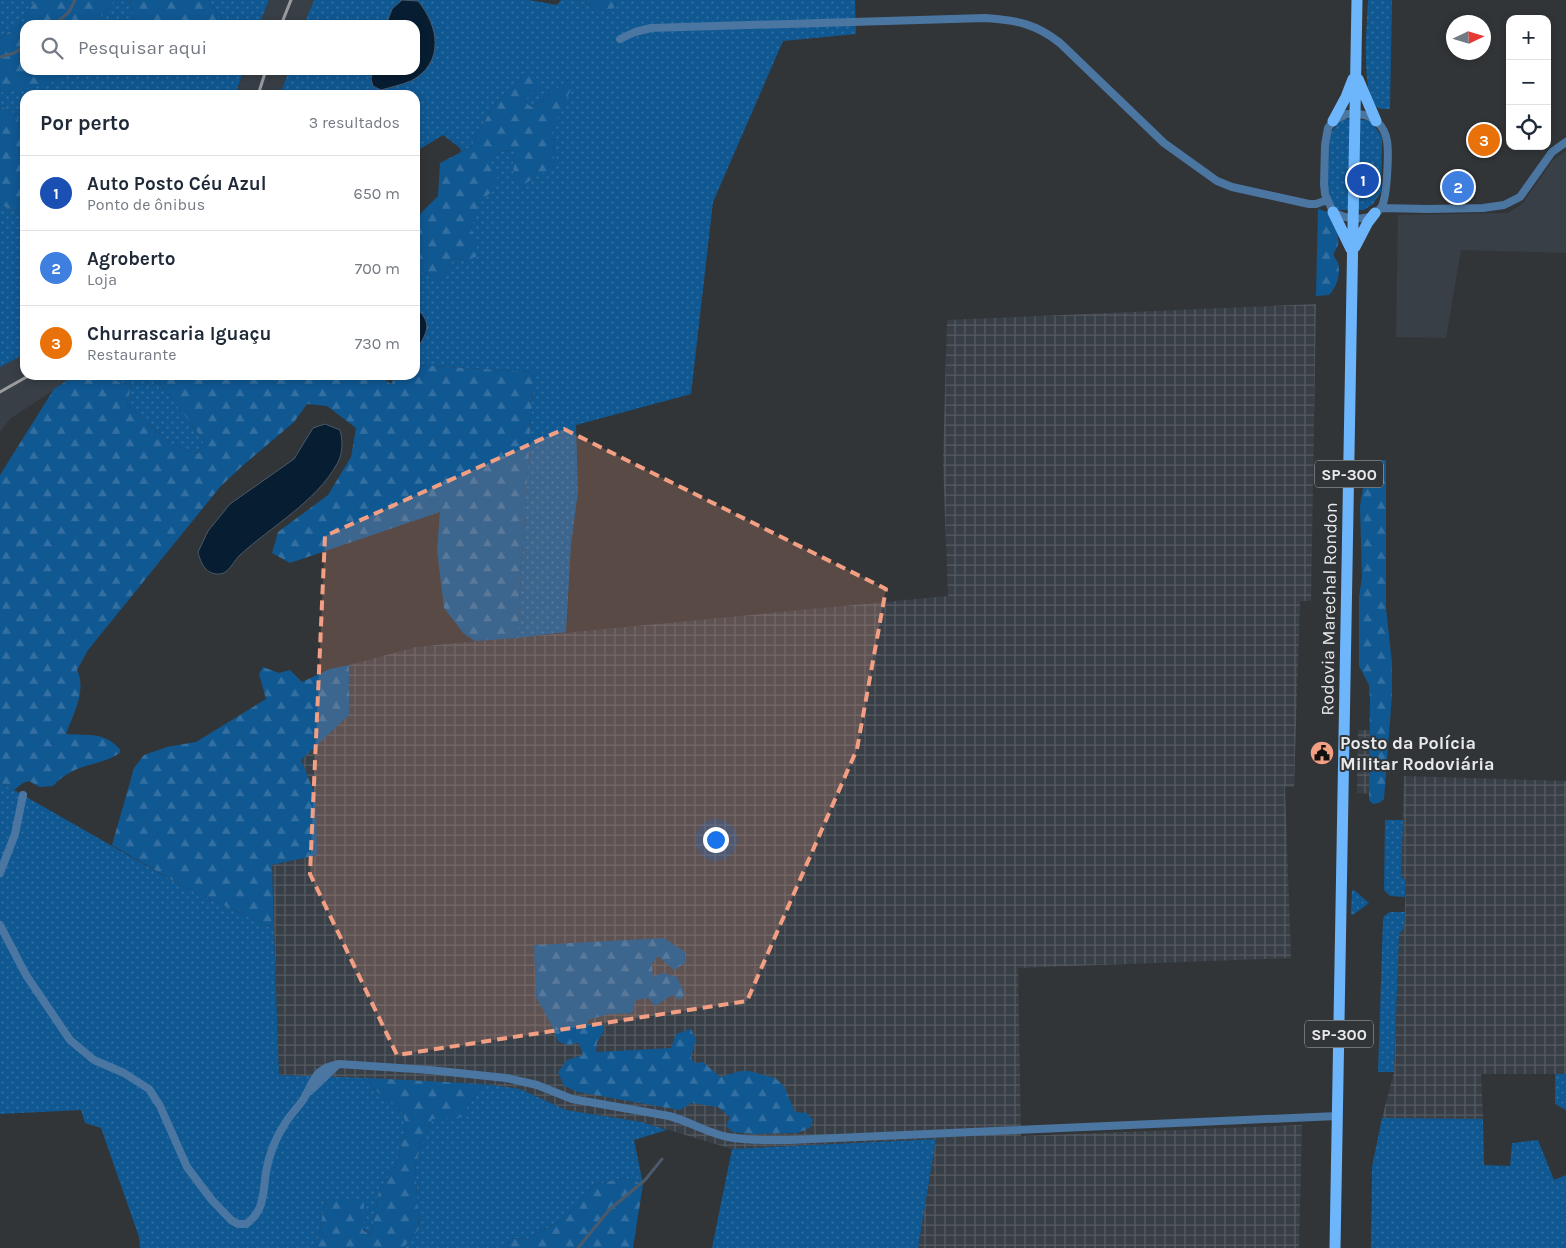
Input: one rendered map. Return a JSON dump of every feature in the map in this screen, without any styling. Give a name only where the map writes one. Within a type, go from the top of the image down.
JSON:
[{"type":"main road","name":"Rodovia Marechal Rondon","points":[[1335,1248],[1357,0]]},
{"type":"main road","points":[[1356,71],[1360,86],[1376,121]]},
{"type":"main road","points":[[1333,121],[1346,97],[1356,71]]},
{"type":"main road","points":[[1353,254],[1368,222],[1378,210]]},
{"type":"main road","points":[[1333,212],[1353,254]]},
{"type":"street","points":[[620,38],[651,28],[986,18],[1025,23],[1047,32],[1164,143],[1217,182],[1309,204],[1316,204],[1327,200]]},
{"type":"street","points":[[1378,210],[1386,190],[1387,141],[1383,129],[1376,121],[1367,116],[1347,114],[1333,121],[1328,128],[1325,145],[1324,184],[1327,200],[1333,212],[1340,216],[1354,219],[1361,218],[1378,210],[1483,208],[1504,205],[1520,197],[1552,152],[1566,142]]},
{"type":"street","points":[[0,872],[15,834],[23,795]]},
{"type":"street","points":[[0,925],[26,975],[70,1040],[94,1060],[124,1073],[149,1089],[160,1106],[187,1167],[212,1199],[231,1220],[238,1224],[246,1224],[258,1213],[262,1202],[266,1171],[273,1144],[302,1100],[313,1078],[326,1066],[339,1064],[430,1070],[506,1078],[538,1084],[572,1099],[669,1116],[727,1137],[748,1139],[790,1140],[1337,1116]]},
{"type":"highlighted area","points":[[564,429],[886,589],[857,749],[747,1001],[397,1055],[310,874],[325,536]]},
{"type":"shaded area","points":[[269,0],[314,0],[306,20],[261,20]]},
{"type":"shaded area","points":[[402,0],[418,1],[431,22],[434,33],[434,54],[429,64],[420,74],[420,20],[388,20],[392,9]]},
{"type":"shaded area","points":[[242,75],[287,75],[282,90],[238,90]]},
{"type":"shaded area","points":[[372,75],[419,75],[411,81],[381,90],[373,86]]},
{"type":"shaded area","points":[[1566,151],[1566,253],[1461,250],[1446,338],[1396,337],[1398,215],[1508,213],[1522,204],[1553,160]]},
{"type":"shaded area","points":[[1316,304],[1311,601],[1300,601],[1294,787],[1285,787],[1291,958],[1018,968],[1021,1136],[1302,1125],[1299,1248],[918,1248],[936,1139],[732,1149],[642,1122],[566,1110],[520,1089],[484,1084],[279,1075],[272,865],[317,855],[316,797],[301,760],[349,715],[349,665],[416,647],[948,596],[943,462],[947,320]]},
{"type":"shaded area","points":[[420,312],[425,319],[426,332],[420,344]]},
{"type":"shaded area","points":[[20,357],[20,380],[68,380],[10,419],[0,432],[0,367]]},
{"type":"shaded area","points":[[325,424],[340,430],[342,443],[339,460],[328,478],[305,502],[239,556],[226,572],[215,574],[208,571],[201,561],[198,552],[208,531],[230,504],[294,459],[313,428]]},
{"type":"shaded area","points":[[1358,730],[1370,730],[1369,794],[1357,793]]},
{"type":"shaded area","points":[[1404,776],[1566,781],[1566,1074],[1481,1074],[1483,1119],[1382,1118],[1394,1072],[1399,934],[1404,928],[1406,881],[1401,876]]},
{"type":"green space","points":[[0,0],[36,0],[22,20],[20,20],[18,26],[0,38]]},
{"type":"green space","points":[[36,0],[113,0],[111,7],[98,20],[22,20]]},
{"type":"green space","points":[[113,0],[130,0],[134,20],[98,20],[111,7]]},
{"type":"green space","points":[[130,0],[209,0],[218,14],[218,20],[134,20]]},
{"type":"green space","points":[[209,0],[269,0],[261,20],[218,20],[218,14]]},
{"type":"green space","points":[[314,0],[529,0],[557,5],[561,0],[578,0],[611,14],[617,0],[855,0],[856,34],[783,41],[713,202],[691,394],[576,425],[578,492],[571,544],[566,632],[517,638],[534,372],[420,365],[420,272],[441,280],[454,258],[467,261],[471,229],[490,163],[502,150],[514,151],[513,176],[554,166],[553,128],[571,78],[533,107],[528,105],[526,99],[524,74],[515,86],[493,106],[471,147],[461,152],[460,148],[443,135],[420,149],[420,90],[282,90],[287,75],[420,75],[420,20],[306,20]]},
{"type":"green space","points":[[578,0],[617,0],[611,14]]},
{"type":"green space","points":[[1368,0],[1392,0],[1390,109],[1380,108],[1375,105],[1368,84],[1366,39]]},
{"type":"green space","points":[[20,23],[20,75],[63,75],[53,82],[5,93],[0,91],[0,38]]},
{"type":"green space","points":[[524,74],[538,79],[541,86],[526,99],[528,105],[533,107],[571,78],[571,89],[553,128],[554,166],[523,185],[513,176],[514,151],[502,150],[490,163],[499,172],[494,191],[480,200],[471,229],[479,255],[467,261],[454,258],[441,280],[420,272],[420,214],[438,196],[440,163],[471,147],[493,106],[515,86]]},
{"type":"green space","points":[[56,75],[242,75],[237,90],[20,90],[20,124],[15,114],[0,106],[0,91],[5,93]]},
{"type":"green space","points":[[0,106],[15,114],[20,124],[20,214],[0,204]]},
{"type":"green space","points":[[1344,119],[1369,121],[1382,137],[1381,192],[1373,204],[1364,210],[1339,210],[1333,206],[1327,188],[1329,135],[1339,122]]},
{"type":"green space","points":[[0,204],[20,214],[20,357],[0,367]]},
{"type":"green space","points":[[1318,209],[1328,212],[1337,232],[1338,245],[1334,257],[1338,263],[1339,276],[1329,295],[1316,296]]},
{"type":"green space","points":[[420,365],[534,372],[517,638],[475,641],[464,634],[444,608],[437,550],[440,512],[290,563],[272,553],[278,532],[328,495],[351,457],[356,428],[327,406],[307,404],[294,422],[220,487],[88,650],[77,670],[80,678],[80,694],[66,734],[88,735],[107,739],[120,749],[120,753],[69,773],[53,786],[40,787],[29,781],[14,790],[0,782],[0,475],[54,389],[68,380],[114,380],[131,386],[127,404],[172,444],[198,454],[204,440],[157,380],[385,380],[391,384],[393,380],[420,380]]},
{"type":"green space","points":[[114,380],[157,380],[204,440],[198,454],[172,444],[127,404],[131,386]]},
{"type":"green space","points":[[1375,460],[1386,460],[1386,608],[1392,663],[1392,695],[1384,799],[1379,803],[1373,804],[1369,800],[1369,685],[1359,666],[1359,597],[1362,577],[1360,506],[1365,477],[1364,466]]},
{"type":"green space","points":[[349,665],[349,715],[301,760],[316,797],[317,855],[272,865],[274,929],[184,887],[112,845],[134,768],[144,755],[167,747],[196,742],[266,699],[259,674],[263,667],[279,673],[290,670],[302,682],[330,669]]},
{"type":"green space","points":[[0,782],[184,887],[274,929],[279,1075],[368,1078],[373,1088],[402,1112],[406,1124],[396,1166],[379,1190],[371,1235],[325,1199],[317,1248],[140,1248],[139,1237],[101,1128],[85,1123],[81,1110],[0,1114]]},
{"type":"green space","points":[[1385,820],[1403,820],[1401,876],[1406,881],[1405,897],[1390,896],[1384,890]]},
{"type":"green space","points":[[1354,890],[1369,903],[1353,915],[1351,914],[1352,891]]},
{"type":"green space","points":[[1390,912],[1405,912],[1404,928],[1399,934],[1394,1072],[1378,1072],[1383,920],[1384,916]]},
{"type":"green space","points":[[664,938],[685,952],[685,963],[674,970],[658,956],[652,964],[653,977],[663,973],[677,977],[685,994],[680,1000],[672,995],[655,1006],[648,998],[636,1000],[632,1013],[609,1014],[588,1020],[587,1024],[603,1025],[604,1031],[597,1042],[596,1052],[671,1048],[676,1034],[691,1029],[696,1039],[691,1057],[694,1063],[703,1062],[720,1077],[740,1071],[749,1071],[775,1078],[784,1086],[795,1112],[807,1113],[813,1120],[810,1128],[797,1133],[754,1134],[733,1132],[726,1126],[730,1117],[718,1107],[691,1103],[680,1110],[578,1092],[564,1086],[558,1072],[567,1060],[583,1055],[579,1043],[567,1045],[558,1041],[536,997],[534,945]]},
{"type":"green space","points":[[1555,1074],[1566,1074],[1566,1110],[1555,1104]]},
{"type":"green space","points":[[368,1078],[484,1084],[466,1108],[464,1117],[432,1119],[415,1163],[419,1229],[403,1248],[317,1248],[325,1199],[364,1200],[363,1230],[371,1235],[379,1190],[396,1166],[406,1124],[402,1112],[373,1088]]},
{"type":"green space","points":[[484,1084],[520,1089],[566,1110],[642,1122],[667,1130],[634,1140],[643,1184],[624,1178],[594,1185],[566,1218],[527,1239],[513,1238],[502,1248],[403,1248],[419,1229],[415,1163],[432,1119],[466,1108]]},
{"type":"green space","points":[[1382,1118],[1483,1119],[1484,1165],[1510,1166],[1512,1143],[1538,1140],[1554,1180],[1566,1175],[1566,1248],[1371,1248],[1372,1167]]},
{"type":"green space","points":[[936,1139],[918,1248],[712,1248],[732,1149]]},
{"type":"green space","points":[[624,1178],[643,1184],[633,1248],[502,1248],[513,1238],[527,1239],[566,1218],[594,1185]]},
{"type":"waterway","points":[[60,20],[69,12],[75,0]]},
{"type":"waterway","points":[[0,57],[20,49]]},
{"type":"waterway","points":[[578,1248],[609,1210],[645,1180],[662,1159]]},
{"type":"railway","points":[[283,20],[291,0]]},
{"type":"railway","points":[[260,90],[264,75]]},
{"type":"railway","points":[[0,392],[21,380]]},
{"type":"place","name":"Churrascaria Iguaçu","points":[[1484,140]]},
{"type":"place","name":"Auto Posto Céu Azul","points":[[1363,180]]},
{"type":"place","name":"Agroberto","points":[[1458,187]]},
{"type":"place","name":"Posto da Polícia Militar Rodoviária","points":[[1322,753]]}]
